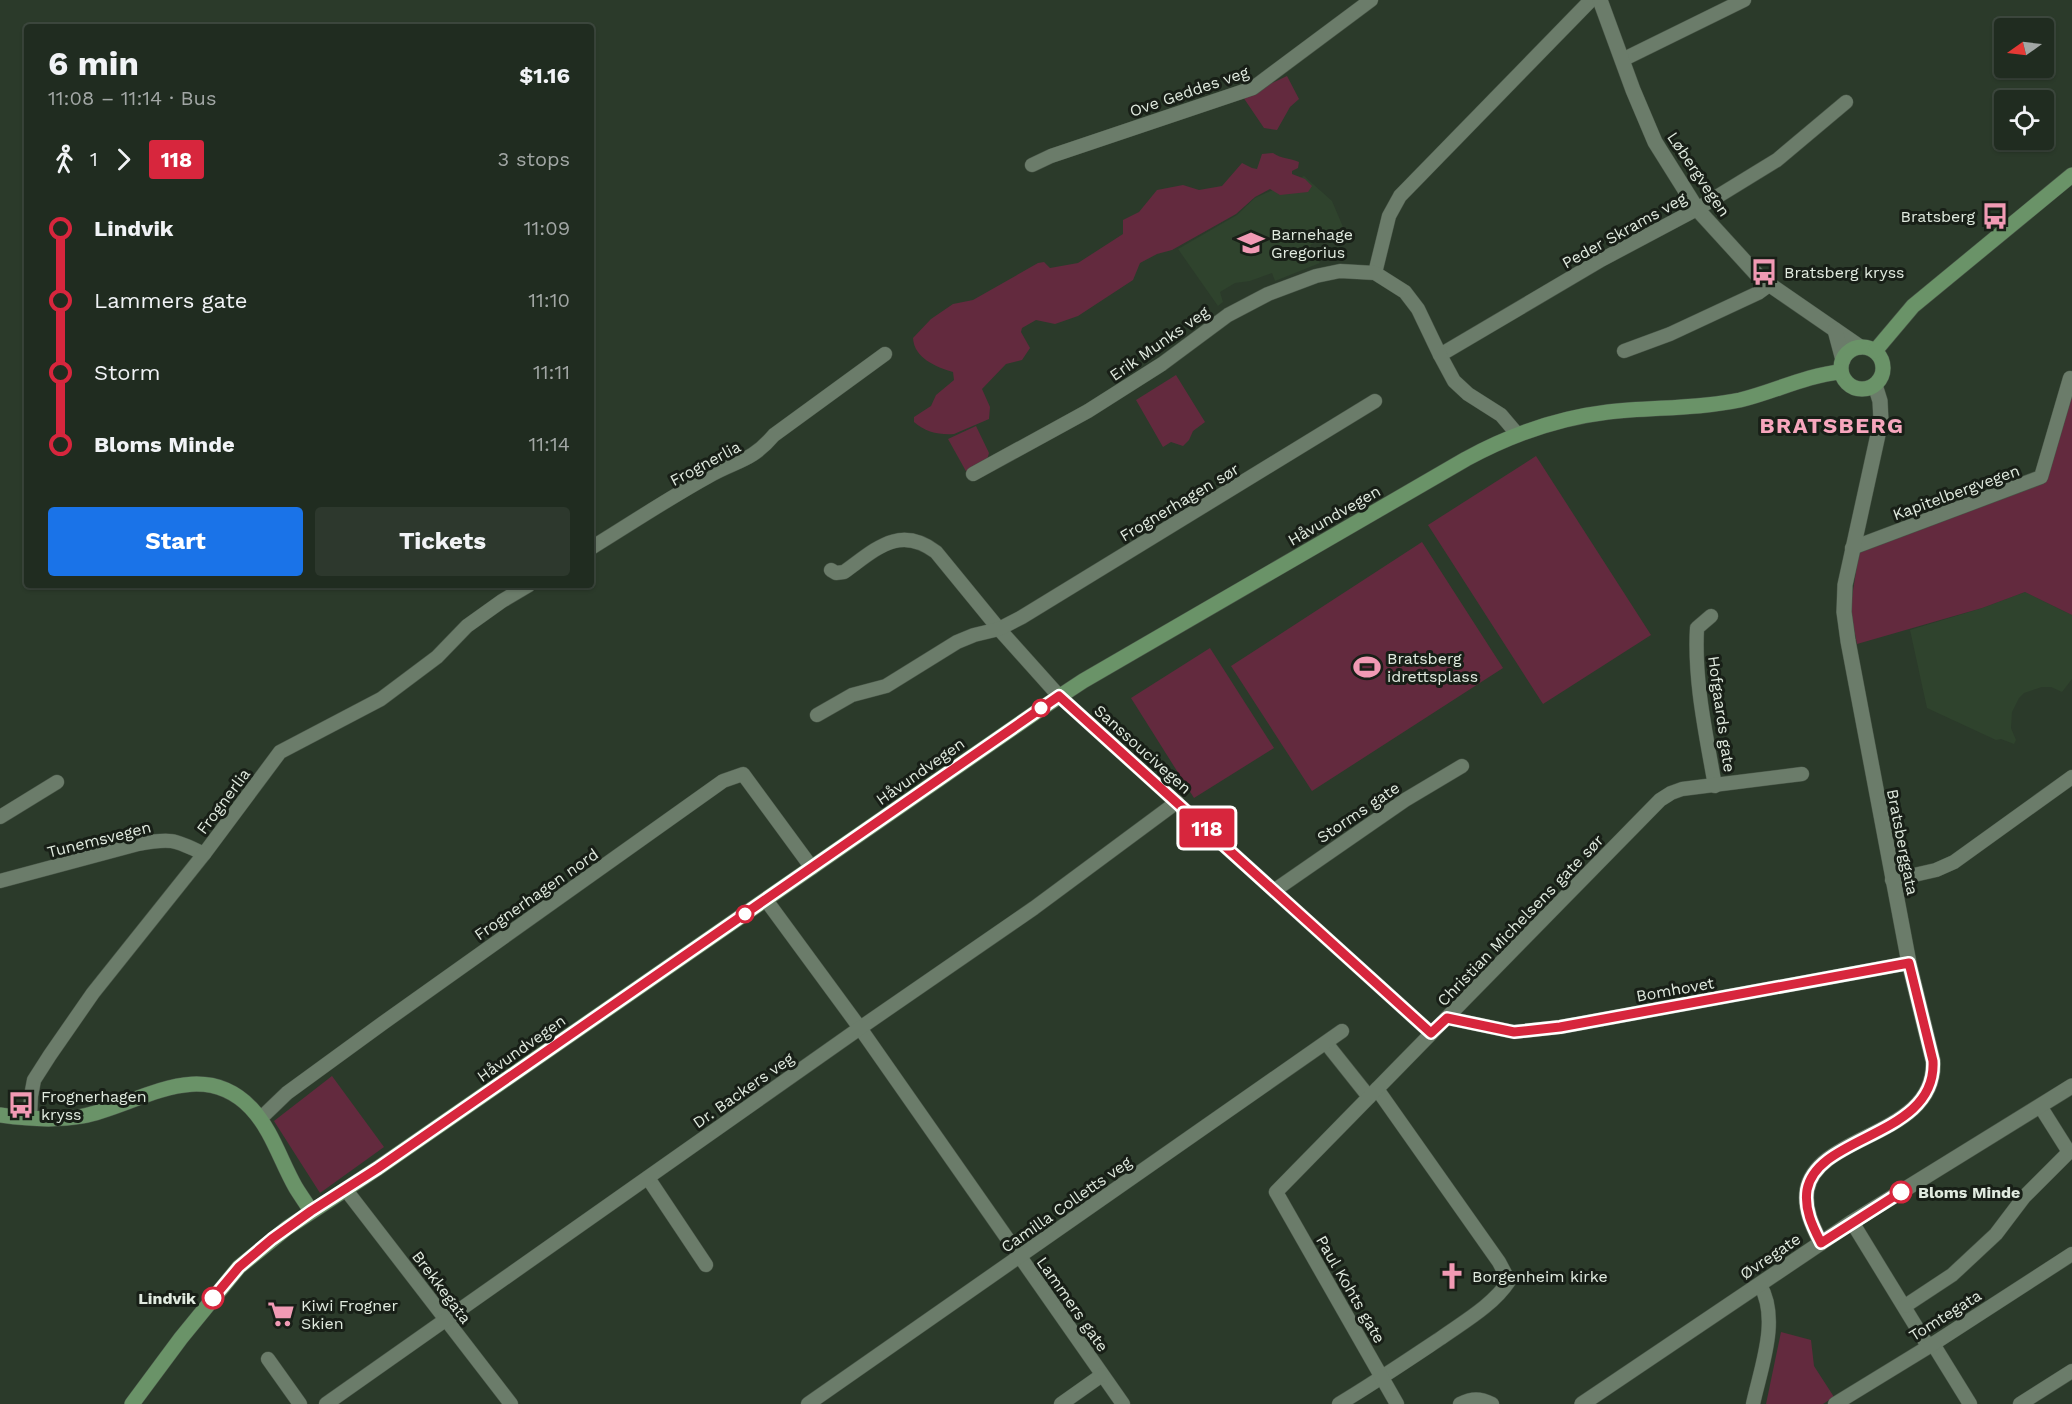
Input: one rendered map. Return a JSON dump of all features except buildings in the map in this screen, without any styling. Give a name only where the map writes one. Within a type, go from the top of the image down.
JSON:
[{"type":"main road","points":[[1868,349],[1883,364],[1883,372],[1875,385],[1861,389],[1854,388],[1848,384],[1842,366],[1850,351],[1868,349],[1912,306],[2072,175]]},
{"type":"main road","name":"Håvundvegen","points":[[132,1404],[181,1338],[239,1267],[272,1239],[1059,696],[1466,459],[1518,435],[1571,418],[1600,413],[1706,405],[1740,400],[1842,366]]},
{"type":"main road","points":[[2,1120],[30,1117],[51,1119],[84,1115],[113,1108],[166,1088],[196,1084],[215,1087],[233,1094],[252,1109],[260,1119],[296,1188],[311,1211]]},
{"type":"street","name":"Ove Geddes veg","points":[[1032,165],[1051,156],[1253,88],[1371,0]]},
{"type":"street","points":[[1375,273],[1389,216],[1400,196],[1591,0]]},
{"type":"street","name":"Løbergvegen","points":[[1600,0],[1655,142],[1697,209],[1760,278],[1835,330],[1868,349]]},
{"type":"street","points":[[1622,60],[1744,0]]},
{"type":"street","name":"Peder Skrams veg","points":[[1440,355],[1601,260],[1697,209],[1777,160],[1846,102]]},
{"type":"street","name":"Erik Munks veg","points":[[972,474],[1088,411],[1146,374],[1228,315],[1269,294],[1316,276],[1340,271],[1375,273],[1405,292],[1418,309],[1454,381],[1468,394],[1501,415],[1518,435]]},
{"type":"street","points":[[1624,351],[1670,334],[1758,293],[1769,285]]},
{"type":"street","points":[[1835,330],[1842,366]]},
{"type":"street","name":"Frognerlia","points":[[594,546],[709,476],[751,457],[774,435],[885,354]]},
{"type":"street","name":"Kapitelbergvegen","points":[[1852,548],[2041,477],[2070,378]]},
{"type":"street","name":"Bratsberggata","points":[[1821,1243],[1810,1222],[1807,1200],[1809,1182],[1817,1169],[1913,1109],[1931,1085],[1933,1077],[1933,1061],[1892,880],[1848,641],[1844,600],[1852,548],[1881,421],[1880,401],[1875,385]]},
{"type":"street","name":"Frognerhagen sør","points":[[999,629],[1376,401]]},
{"type":"street","name":"Sanssoucivegen","points":[[831,570],[836,573],[844,572],[890,542],[912,539],[923,542],[936,552],[999,629],[1059,696],[1431,1033]]},
{"type":"street","name":"Frognerlia","points":[[30,1117],[34,1080],[50,1055],[93,993],[204,854],[280,752],[381,699],[437,657],[467,626],[524,588]]},
{"type":"street","name":"Hofgaards gate","points":[[1711,616],[1697,628],[1696,645],[1698,683],[1715,786]]},
{"type":"street","points":[[817,715],[852,695],[886,686],[957,642],[999,629]]},
{"type":"street","name":"Storms gate","points":[[1275,890],[1405,800],[1462,766]]},
{"type":"street","name":"Frognerhagen nord","points":[[260,1119],[287,1093],[723,781],[743,774],[812,868]]},
{"type":"street","name":"Christian Michelsens gate sør","points":[[1276,1192],[1660,800],[1682,789],[1802,774]]},
{"type":"street","points":[[1892,880],[1936,870],[1954,862],[2072,777]]},
{"type":"street","points":[[0,817],[57,782]]},
{"type":"street","name":"Dr. Backers veg","points":[[327,1404],[1034,908],[1177,802]]},
{"type":"street","name":"Tunemsvegen","points":[[0,881],[160,840],[172,840],[204,854]]},
{"type":"street","name":"Lammers gate","points":[[766,900],[860,1028],[1123,1404]]},
{"type":"street","name":"Bomhovet","points":[[1447,1018],[1514,1032],[1560,1027],[1909,963]]},
{"type":"street","name":"Camilla Colletts veg","points":[[808,1404],[1342,1031]]},
{"type":"street","points":[[1326,1043],[1373,1093],[1499,1262],[1509,1281],[1500,1294],[1382,1378],[1339,1404]]},
{"type":"street","name":"Øvregate","points":[[1582,1404],[1852,1222],[2072,1086]]},
{"type":"street","name":"Tomtegata","points":[[1905,1306],[1952,1275],[1996,1234],[2024,1197],[2069,1152],[2040,1106]]},
{"type":"street","points":[[648,1178],[706,1265]]},
{"type":"street","name":"Brekkegata","points":[[346,1190],[511,1404]]},
{"type":"street","name":"Paul Kohts gate","points":[[1276,1192],[1397,1404]]},
{"type":"street","points":[[1852,1222],[1970,1404]]},
{"type":"street","name":"Tomtegata","points":[[1835,1404],[2072,1254]]},
{"type":"street","points":[[1753,1404],[1770,1324],[1765,1294],[1760,1285]]},
{"type":"street","points":[[268,1359],[300,1404]]},
{"type":"street","points":[[2020,1404],[2072,1371]]},
{"type":"street","points":[[1061,1404],[1102,1375]]},
{"type":"street","points":[[1460,1404],[1471,1399],[1483,1399],[1492,1404]]},
{"type":"shaded area","points":[[1287,76],[1299,99],[1290,107],[1277,130],[1264,128],[1243,97]]},
{"type":"shaded area","points":[[1273,153],[1299,162],[1298,168],[1292,171],[1292,174],[1305,179],[1312,186],[1308,192],[1280,195],[1270,189],[1255,197],[1236,214],[1172,250],[1157,254],[1140,263],[1133,280],[1078,316],[1055,324],[1036,320],[1022,328],[1021,332],[1030,348],[1022,360],[1006,364],[982,389],[990,407],[989,419],[954,434],[932,432],[914,422],[914,417],[931,406],[936,395],[954,380],[953,372],[927,361],[914,345],[913,338],[931,319],[953,304],[973,300],[1038,263],[1044,262],[1050,268],[1078,263],[1123,234],[1123,220],[1139,212],[1157,190],[1183,185],[1199,190],[1222,186],[1242,163],[1257,169],[1262,154]]},
{"type":"shaded area","name":"Barnehage Gregorius","points":[[1304,176],[1332,201],[1343,227],[1310,245],[1320,263],[1275,281],[1272,273],[1250,281],[1235,283],[1220,292],[1223,302],[1218,306],[1178,249],[1237,215],[1255,198]]},
{"type":"shaded area","points":[[1176,375],[1205,422],[1193,431],[1183,446],[1171,442],[1163,447],[1136,400]]},
{"type":"shaded area","points":[[2072,376],[2072,615],[2025,592],[1982,608],[1857,644],[1850,609],[1860,547],[2038,483]]},
{"type":"shaded area","points":[[976,426],[989,453],[987,460],[967,473],[948,439]]},
{"type":"shaded area","points":[[1536,456],[1651,635],[1543,704],[1428,525]]},
{"type":"shaded area","name":"Bratsberg idrettsplass","points":[[1422,542],[1503,668],[1312,791],[1231,666]]},
{"type":"shaded area","points":[[2025,592],[2072,615],[2072,679],[2062,692],[2051,687],[2042,687],[2024,693],[2019,698],[2012,712],[2011,728],[2016,740],[2014,744],[2001,739],[1996,740],[1927,708],[1910,630]]},
{"type":"shaded area","points":[[1210,648],[1274,748],[1194,798],[1131,698]]},
{"type":"shaded area","points":[[332,1076],[384,1147],[320,1193],[274,1121]]},
{"type":"shaded area","points":[[1781,1332],[1811,1340],[1814,1366],[1834,1397],[1823,1404],[1766,1404]]},
{"type":"bus line","name":"118","points":[[213,1298],[239,1267],[287,1228],[378,1168],[1059,696],[1431,1033],[1447,1018],[1514,1032],[1560,1027],[1909,963],[1933,1061],[1931,1085],[1920,1101],[1905,1115],[1817,1169],[1809,1182],[1807,1191],[1810,1222],[1821,1243],[1901,1192]]},
{"type":"place","name":"Bratsberg","points":[[1995,216]]},
{"type":"place","name":"Barnehage Gregorius","points":[[1251,243]]},
{"type":"place","name":"Bratsberg kryss","points":[[1764,272]]},
{"type":"place","name":"Bratsberg idrettsplass","points":[[1367,667]]},
{"type":"place","name":"Frognerhagen kryss","points":[[21,1105]]},
{"type":"place","name":"Bloms Minde","points":[[1901,1192]]},
{"type":"place","name":"Borgenheim kirke","points":[[1452,1276]]},
{"type":"place","name":"Lindvik","points":[[213,1298]]},
{"type":"place","name":"Kiwi Frogner Skien","points":[[281,1314]]},
{"type":"district","name":"BRATSBERG","points":[[1832,425]]}]
